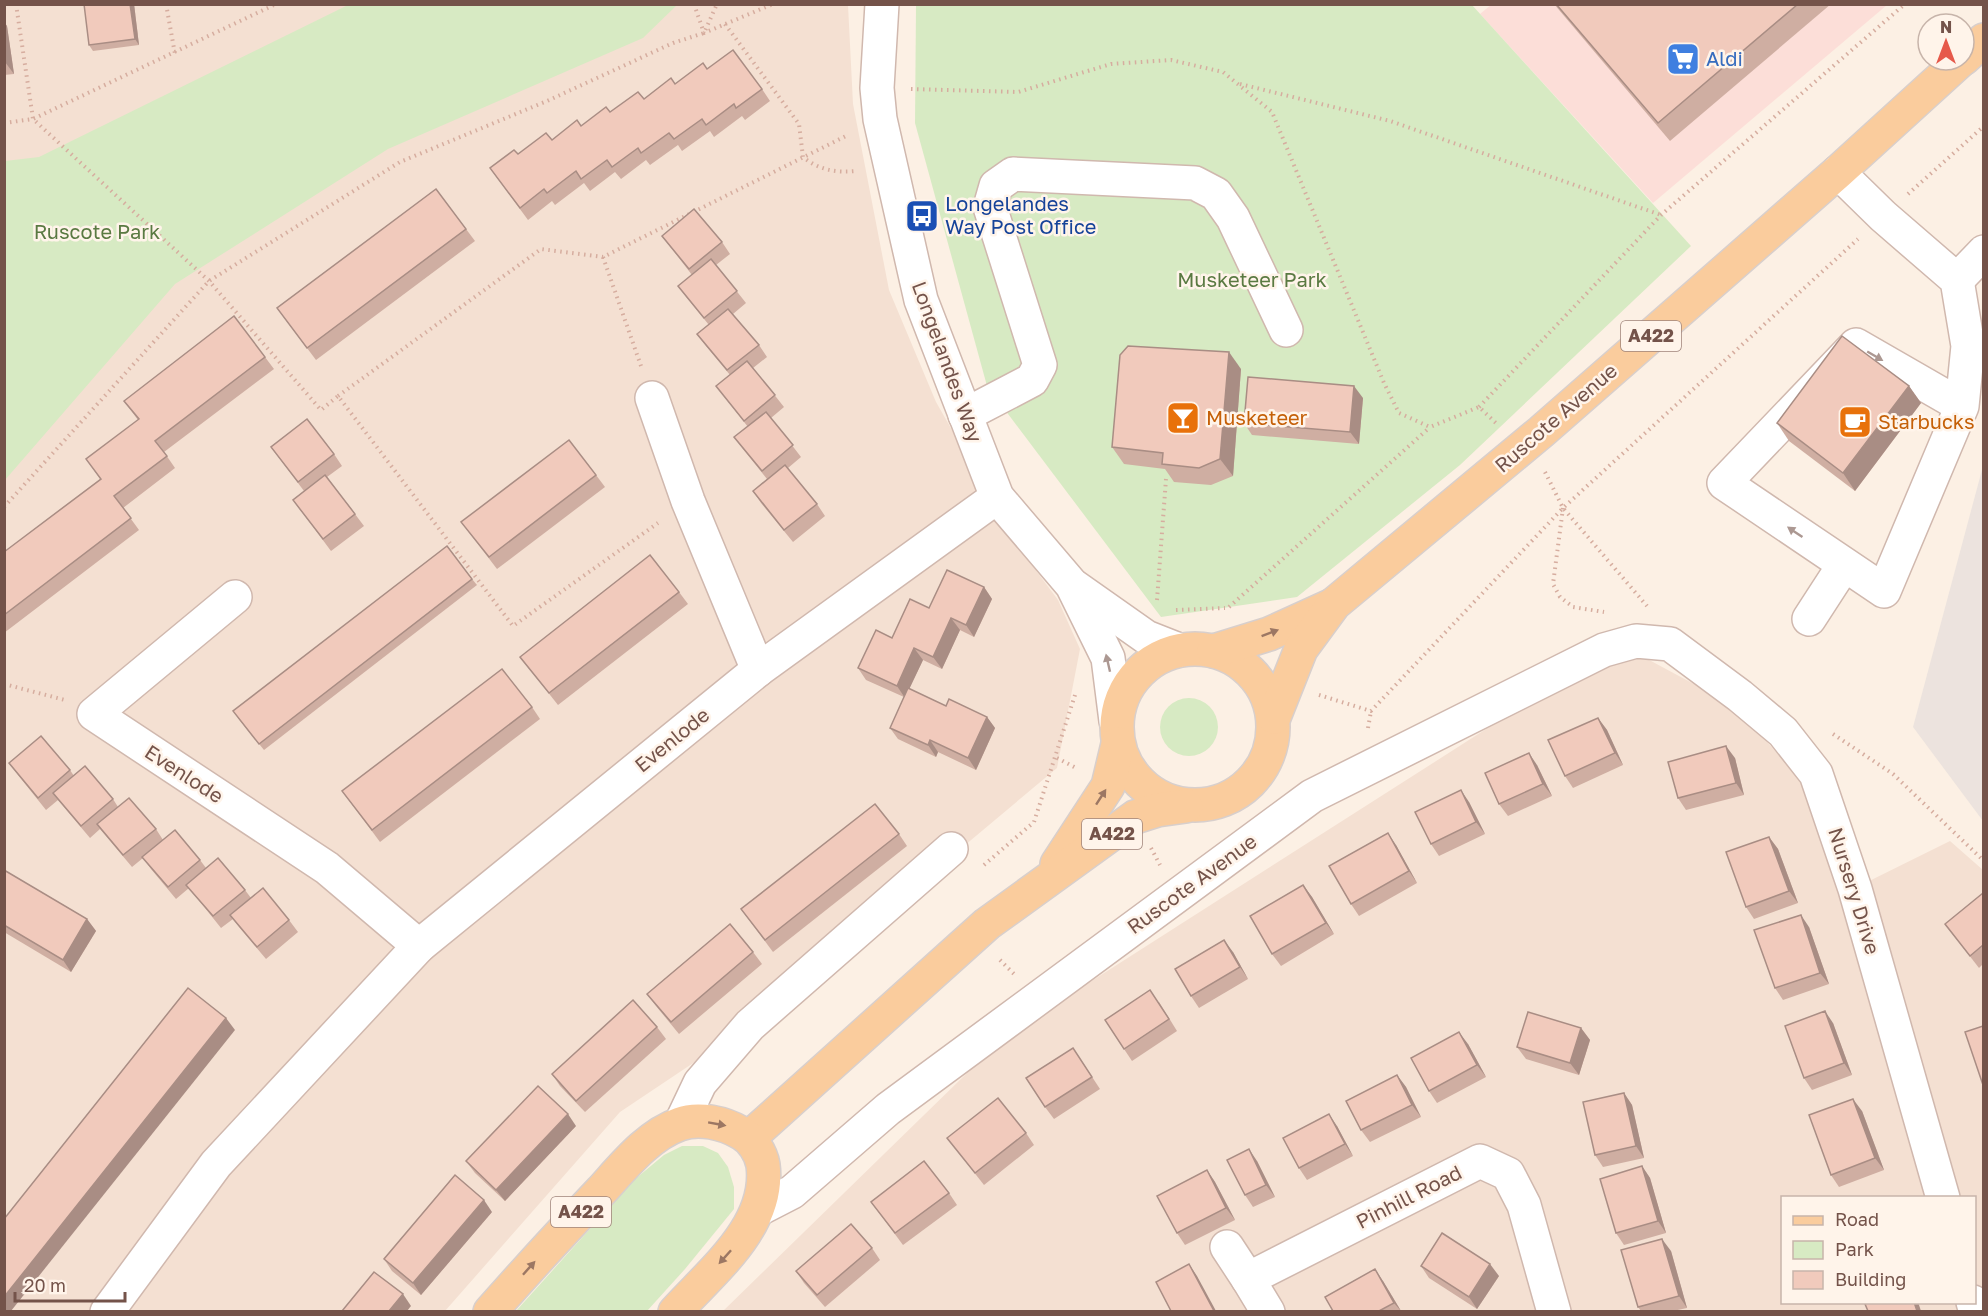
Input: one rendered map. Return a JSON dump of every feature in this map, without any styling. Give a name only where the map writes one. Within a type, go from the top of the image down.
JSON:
[{"type":"main road","name":"Ruscote Avenue","points":[[1274,717],[1301,649],[1334,604],[1541,432],[1949,72]]},
{"type":"main road","name":"Ruscote Avenue","points":[[1046,881],[1108,786],[1122,697],[1135,675],[1155,659],[1179,650],[1214,651],[1269,634],[1334,604]]},
{"type":"main road","name":"Ruscote Avenue","points":[[750,1137],[974,936],[1135,818],[1157,810],[1210,805],[1233,797],[1252,783],[1265,763],[1273,741],[1274,717],[1267,694],[1254,675],[1236,660],[1214,651]]},
{"type":"main road","name":"Ruscote Avenue","points":[[1117,732],[1126,767],[1142,786],[1162,800],[1186,806]]},
{"type":"main road","name":"A422","points":[[490,1311],[626,1165],[658,1136],[681,1124],[704,1122],[729,1126],[750,1137]]},
{"type":"main road","points":[[675,1311],[739,1242],[759,1209],[765,1183],[762,1159],[750,1137]]},
{"type":"street","name":"Longelandes Way","points":[[882,4],[877,88],[880,119],[921,300],[997,497],[1072,585],[1108,658],[1117,732]]},
{"type":"street","points":[[1838,172],[1882,216],[1956,280],[1968,346],[1962,406],[1884,591],[1724,483],[1856,345],[1962,406]]},
{"type":"street","points":[[965,415],[1032,380],[1040,365],[990,207],[996,186],[1013,174],[1195,183],[1216,194],[1233,218],[1286,330]]},
{"type":"street","points":[[1956,280],[1983,252]]},
{"type":"street","points":[[652,398],[688,501],[758,670]]},
{"type":"street","name":"Evenlode","points":[[107,1311],[216,1164],[419,946],[758,670],[997,497]]},
{"type":"street","points":[[1809,619],[1844,564]]},
{"type":"street","name":"Longelandes Way","points":[[1072,585],[1146,637],[1179,650]]},
{"type":"street","points":[[94,714],[235,597]]},
{"type":"street","name":"Ruscote Avenue","points":[[759,1209],[792,1192],[888,1109],[1312,796],[1604,650],[1636,641],[1670,644]]},
{"type":"street","name":"Nursery Drive","points":[[1670,644],[1740,696],[1783,732],[1816,774],[1856,889],[1943,1196]]},
{"type":"street","name":"Evenlode","points":[[94,714],[327,868],[419,946]]},
{"type":"street","points":[[681,1124],[700,1083],[750,1025],[951,849]]},
{"type":"street","name":"Pinhill Road","points":[[1248,1279],[1480,1161],[1508,1174],[1524,1205],[1554,1311]]},
{"type":"street","points":[[1227,1246],[1268,1311]]},
{"type":"path","points":[[16,4],[33,119],[209,281],[321,410],[541,249],[603,257],[880,119]]},
{"type":"path","points":[[166,4],[175,54]]},
{"type":"path","points":[[4,123],[33,119],[175,54],[276,4]]},
{"type":"path","points":[[694,4],[704,33]]},
{"type":"path","points":[[704,33],[717,4]]},
{"type":"path","points":[[4,507],[209,281],[400,162],[547,101],[673,43],[704,33],[773,4]]},
{"type":"path","points":[[1479,407],[1660,215],[1905,4]]},
{"type":"path","points":[[725,24],[799,124],[803,157],[816,168],[844,173],[891,168]]},
{"type":"path","points":[[1237,84],[1390,121],[1660,215]]},
{"type":"path","points":[[1287,685],[1371,711],[1563,508],[1983,126]]},
{"type":"path","points":[[603,257],[652,398]]},
{"type":"path","points":[[338,396],[513,626],[688,501]]},
{"type":"path","points":[[1229,608],[1430,427]]},
{"type":"path","points":[[1156,610],[1166,478]]},
{"type":"path","points":[[1563,508],[1651,610]]},
{"type":"path","points":[[1563,508],[1553,584],[1560,597],[1573,607],[1611,613]]},
{"type":"path","points":[[4,684],[56,696],[94,714]]},
{"type":"shaded area","points":[[1492,4],[1887,5],[1653,203],[1480,14]]},
{"type":"shaded area","points":[[5,5],[848,5],[853,104],[889,290],[936,402],[1020,549],[1058,600],[1080,649],[1057,768],[750,1025],[620,1112],[445,1311],[5,1312]]},
{"type":"shaded area","points":[[1983,466],[1984,821],[1913,727]]},
{"type":"shaded area","points":[[1638,654],[1733,705],[1823,803],[1847,892],[1950,841],[1983,870],[1983,1311],[722,1312],[1004,1037],[1552,687]]},
{"type":"green space","name":"Ruscote Park","points":[[348,5],[677,5],[643,38],[388,149],[175,284],[5,480],[5,161],[39,157]]},
{"type":"green space","name":"Musketeer Park","points":[[916,5],[1472,5],[1691,246],[1460,465],[1297,597],[1161,617],[987,386],[915,123]]},
{"type":"green space","points":[[1189,698],[1200,700],[1210,706],[1216,716],[1218,727],[1216,738],[1210,748],[1200,754],[1189,756],[1178,754],[1168,748],[1162,738],[1160,727],[1162,716],[1168,706],[1178,700]]},
{"type":"green space","points":[[682,1146],[703,1146],[718,1153],[728,1167],[734,1187],[734,1209],[647,1311],[516,1311],[634,1180],[664,1155]]},
{"type":"building","points":[[84,4],[130,4],[135,39],[89,45]]},
{"type":"building","name":"Aldi","points":[[1556,4],[1798,4],[1658,123]]},
{"type":"building","points":[[733,50],[762,89],[736,108],[734,104],[706,125],[702,119],[674,139],[669,133],[641,153],[638,148],[612,167],[607,160],[581,179],[576,171],[547,193],[544,189],[520,208],[490,168],[514,150],[518,154],[546,133],[552,140],[577,120],[581,126],[606,107],[610,112],[638,92],[644,99],[671,78],[675,84],[703,63],[707,69]]},
{"type":"building","points":[[436,189],[466,229],[307,348],[277,308]]},
{"type":"building","points":[[694,209],[722,242],[689,269],[662,236]]},
{"type":"building","points":[[711,259],[737,291],[704,318],[678,286]]},
{"type":"building","points":[[728,309],[759,345],[727,370],[697,334]]},
{"type":"building","points":[[234,316],[265,357],[155,441],[167,456],[114,496],[131,518],[4,615],[4,552],[101,479],[86,459],[139,419],[124,401]]},
{"type":"building","name":"Starbucks","points":[[1842,336],[1909,386],[1843,473],[1777,423]]},
{"type":"building","name":"Musketeer","points":[[1128,346],[1229,352],[1220,459],[1199,468],[1162,464],[1163,453],[1112,447],[1120,355]]},
{"type":"building","points":[[747,361],[775,395],[744,421],[716,386]]},
{"type":"building","points":[[1248,377],[1354,386],[1350,432],[1244,423]]},
{"type":"building","points":[[766,412],[793,445],[762,471],[734,437]]},
{"type":"building","points":[[307,419],[334,454],[298,482],[271,447]]},
{"type":"building","points":[[569,440],[596,475],[489,557],[461,522]]},
{"type":"building","points":[[785,465],[817,504],[784,530],[753,491]]},
{"type":"building","points":[[325,475],[355,514],[323,539],[293,500]]},
{"type":"building","points":[[447,546],[472,579],[259,744],[233,711]]},
{"type":"building","points":[[650,555],[679,592],[549,693],[520,657]]},
{"type":"building","points":[[947,570],[984,587],[966,625],[951,618],[933,657],[914,648],[897,686],[858,668],[876,630],[892,638],[910,599],[929,608]]},
{"type":"building","points":[[502,669],[532,707],[372,830],[342,791]]},
{"type":"building","points":[[908,688],[946,706],[949,699],[987,717],[968,758],[930,740],[928,745],[890,728]]},
{"type":"building","points":[[1598,718],[1615,753],[1565,776],[1548,740]]},
{"type":"building","points":[[41,736],[70,770],[38,798],[9,763]]},
{"type":"building","points":[[1726,746],[1736,783],[1678,798],[1668,762]]},
{"type":"building","points":[[1529,753],[1543,784],[1499,804],[1485,773]]},
{"type":"building","points":[[85,766],[113,799],[81,826],[53,793]]},
{"type":"building","points":[[1461,790],[1476,822],[1431,844],[1415,812]]},
{"type":"building","points":[[129,798],[156,829],[123,855],[97,824]]},
{"type":"building","points":[[875,804],[899,834],[765,940],[741,909]]},
{"type":"building","points":[[175,830],[200,860],[168,887],[142,857]]},
{"type":"building","points":[[1388,833],[1409,871],[1351,904],[1329,866]]},
{"type":"building","points":[[1769,837],[1789,891],[1746,907],[1726,852]]},
{"type":"building","points":[[218,858],[245,890],[213,916],[186,885]]},
{"type":"building","points":[[4,870],[87,919],[63,960],[4,925]]},
{"type":"building","points":[[1303,885],[1326,923],[1272,954],[1250,916]]},
{"type":"building","points":[[263,888],[289,920],[257,947],[230,915]]},
{"type":"building","points":[[1983,893],[1983,945],[1970,956],[1945,924]]},
{"type":"building","points":[[1801,915],[1820,973],[1775,988],[1754,930]]},
{"type":"building","points":[[730,924],[753,952],[671,1022],[647,994]]},
{"type":"building","points":[[1224,940],[1240,967],[1191,996],[1175,969]]},
{"type":"building","points":[[188,988],[226,1018],[4,1297],[4,1219]]},
{"type":"building","points":[[1150,990],[1169,1019],[1124,1049],[1105,1020]]},
{"type":"building","points":[[633,1000],[657,1027],[576,1101],[552,1074]]},
{"type":"building","points":[[1825,1011],[1844,1063],[1804,1078],[1785,1026]]},
{"type":"building","points":[[1528,1012],[1581,1028],[1570,1063],[1517,1047]]},
{"type":"building","points":[[1983,1026],[1983,1085],[1965,1032]]},
{"type":"building","points":[[1459,1032],[1477,1065],[1429,1091],[1411,1058]]},
{"type":"building","points":[[1073,1048],[1092,1077],[1045,1107],[1026,1078]]},
{"type":"building","points":[[1397,1075],[1412,1105],[1361,1130],[1346,1101]]},
{"type":"building","points":[[538,1086],[568,1114],[496,1190],[466,1161]]},
{"type":"building","points":[[1624,1093],[1636,1146],[1595,1155],[1583,1102]]},
{"type":"building","points":[[998,1098],[1026,1133],[975,1173],[947,1138]]},
{"type":"building","points":[[1853,1099],[1875,1158],[1831,1175],[1809,1115]]},
{"type":"building","points":[[1329,1114],[1345,1144],[1299,1168],[1283,1138]]},
{"type":"building","points":[[1249,1149],[1266,1185],[1245,1195],[1227,1160]]},
{"type":"building","points":[[924,1161],[949,1193],[895,1233],[871,1202]]},
{"type":"building","points":[[1642,1166],[1658,1221],[1616,1233],[1600,1179]]},
{"type":"building","points":[[1207,1170],[1226,1208],[1177,1233],[1157,1196]]},
{"type":"building","points":[[455,1175],[484,1200],[413,1283],[384,1259]]},
{"type":"building","points":[[851,1224],[872,1248],[817,1295],[796,1271]]},
{"type":"building","points":[[1442,1233],[1490,1264],[1469,1297],[1421,1266]]},
{"type":"building","points":[[1662,1239],[1679,1296],[1638,1307],[1621,1250]]},
{"type":"building","points":[[1189,1264],[1214,1311],[1171,1311],[1156,1282]]},
{"type":"building","points":[[1375,1269],[1394,1303],[1379,1311],[1333,1311],[1325,1297]]},
{"type":"building","points":[[374,1272],[403,1294],[389,1311],[342,1311]]},
{"type":"building","points":[[1865,1304],[1915,1304],[1917,1311],[1868,1311]]},
{"type":"place","name":"Aldi","points":[[1683,59]]},
{"type":"place","name":"Longelandes Way Post Office","points":[[922,216]]},
{"type":"place","name":"Musketeer","points":[[1183,418]]},
{"type":"place","name":"Starbucks","points":[[1855,422]]}]
